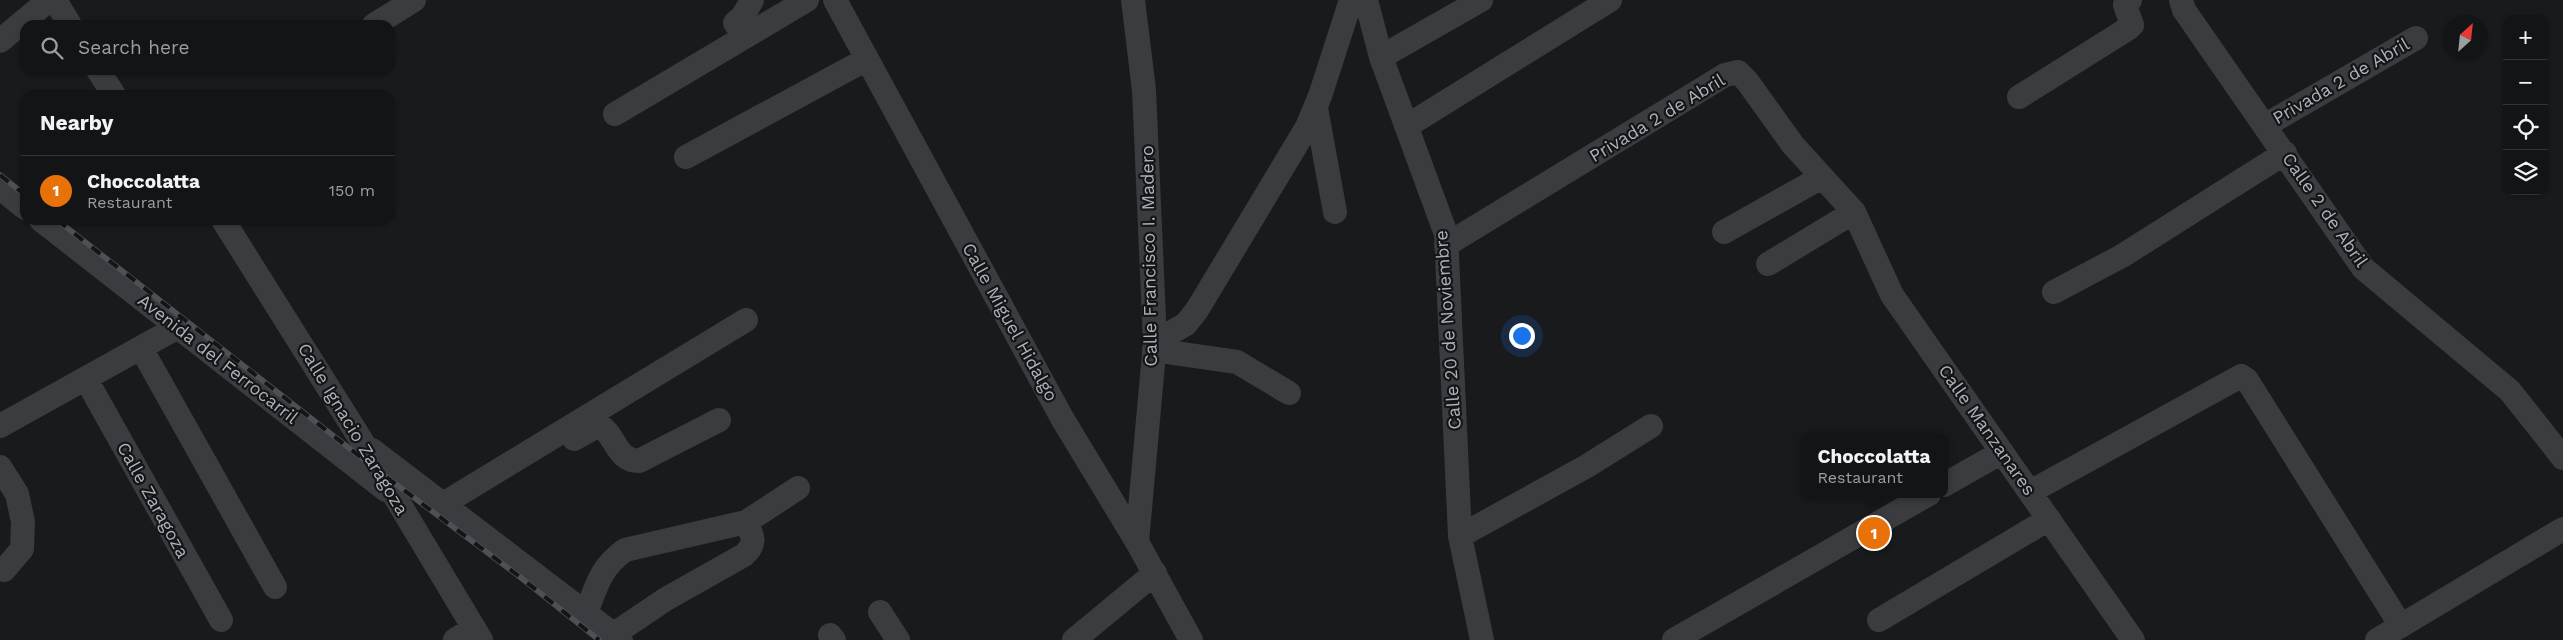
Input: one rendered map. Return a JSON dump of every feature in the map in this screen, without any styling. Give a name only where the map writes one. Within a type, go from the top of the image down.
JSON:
[{"type":"street","points":[[25,20],[49,0]]},
{"type":"street","points":[[55,0],[67,20]]},
{"type":"street","points":[[382,20],[414,0]]},
{"type":"street","points":[[735,23],[743,16],[752,0]]},
{"type":"street","points":[[615,114],[807,0]]},
{"type":"street","name":"Calle Miguel Hidalgo","points":[[835,0],[1062,418],[1137,542],[1191,640]]},
{"type":"street","name":"Calle Francisco I. Madero","points":[[1133,0],[1144,90],[1154,346],[1137,542]]},
{"type":"street","points":[[1154,346],[1186,324],[1196,310],[1316,108],[1351,0]]},
{"type":"street","name":"Calle 20 de Noviembre","points":[[1366,0],[1381,57],[1441,221],[1446,245],[1460,536],[1482,640]]},
{"type":"street","points":[[1381,57],[1481,0]]},
{"type":"street","points":[[1407,126],[1610,0]]},
{"type":"street","points":[[2019,97],[2129,28],[2132,25],[2125,11],[2125,5],[2130,0]]},
{"type":"street","name":"Calle 2 de Abril","points":[[2181,0],[2184,10],[2266,124],[2363,268],[2510,391],[2563,458]]},
{"type":"street","points":[[0,41],[20,24]]},
{"type":"street","name":"Privada 2 de Abril","points":[[2266,124],[2416,38]]},
{"type":"street","points":[[686,157],[867,59]]},
{"type":"street","name":"Privada 2 de Abril","points":[[1446,245],[1725,75],[1738,72],[1747,81],[1793,145],[1854,212]]},
{"type":"street","points":[[101,75],[111,90]]},
{"type":"street","points":[[1316,108],[1335,212]]},
{"type":"street","points":[[2054,292],[2122,256],[2285,153]]},
{"type":"street","points":[[1724,232],[1822,177]]},
{"type":"street","points":[[0,188],[20,204]]},
{"type":"street","points":[[1768,264],[1854,212]]},
{"type":"street","name":"Calle Manzanares","points":[[1854,212],[1892,295],[2133,640]]},
{"type":"street","name":"Avenida del Ferrocarril","points":[[46,225],[395,498]]},
{"type":"street","name":"Calle Ignacio Zaragoza","points":[[226,225],[363,443],[470,636]]},
{"type":"street","points":[[449,509],[746,320]]},
{"type":"street","points":[[0,426],[178,327]]},
{"type":"street","points":[[1154,346],[1238,362],[1289,392]]},
{"type":"street","points":[[141,348],[274,587]]},
{"type":"street","points":[[2030,492],[2241,376],[2247,380],[2401,626]]},
{"type":"street","name":"Calle Zaragoza","points":[[86,379],[221,620]]},
{"type":"street","points":[[449,509],[593,427],[599,426],[603,428],[623,456],[630,461],[639,461],[720,420]]},
{"type":"street","points":[[1460,536],[1587,466],[1652,426]]},
{"type":"street","points":[[363,443],[618,637],[666,599],[744,555],[752,547],[754,540],[746,522]]},
{"type":"street","points":[[1948,483],[2002,452]]},
{"type":"street","points":[[0,467],[16,494],[24,522],[22,549],[4,570]]},
{"type":"street","points":[[586,613],[598,581],[609,562],[625,550],[746,522],[798,488]]},
{"type":"street","points":[[1674,640],[1922,498]]},
{"type":"street","points":[[1879,620],[2049,519]]},
{"type":"street","points":[[2377,640],[2563,529]]},
{"type":"street","points":[[1074,640],[1155,573]]},
{"type":"street","points":[[880,612],[898,640]]},
{"type":"railway","points":[[0,175],[20,191]]},
{"type":"railway","points":[[63,225],[381,473],[520,577],[599,640]]},
{"type":"place","name":"Choccolatta","points":[[1874,533]]}]
